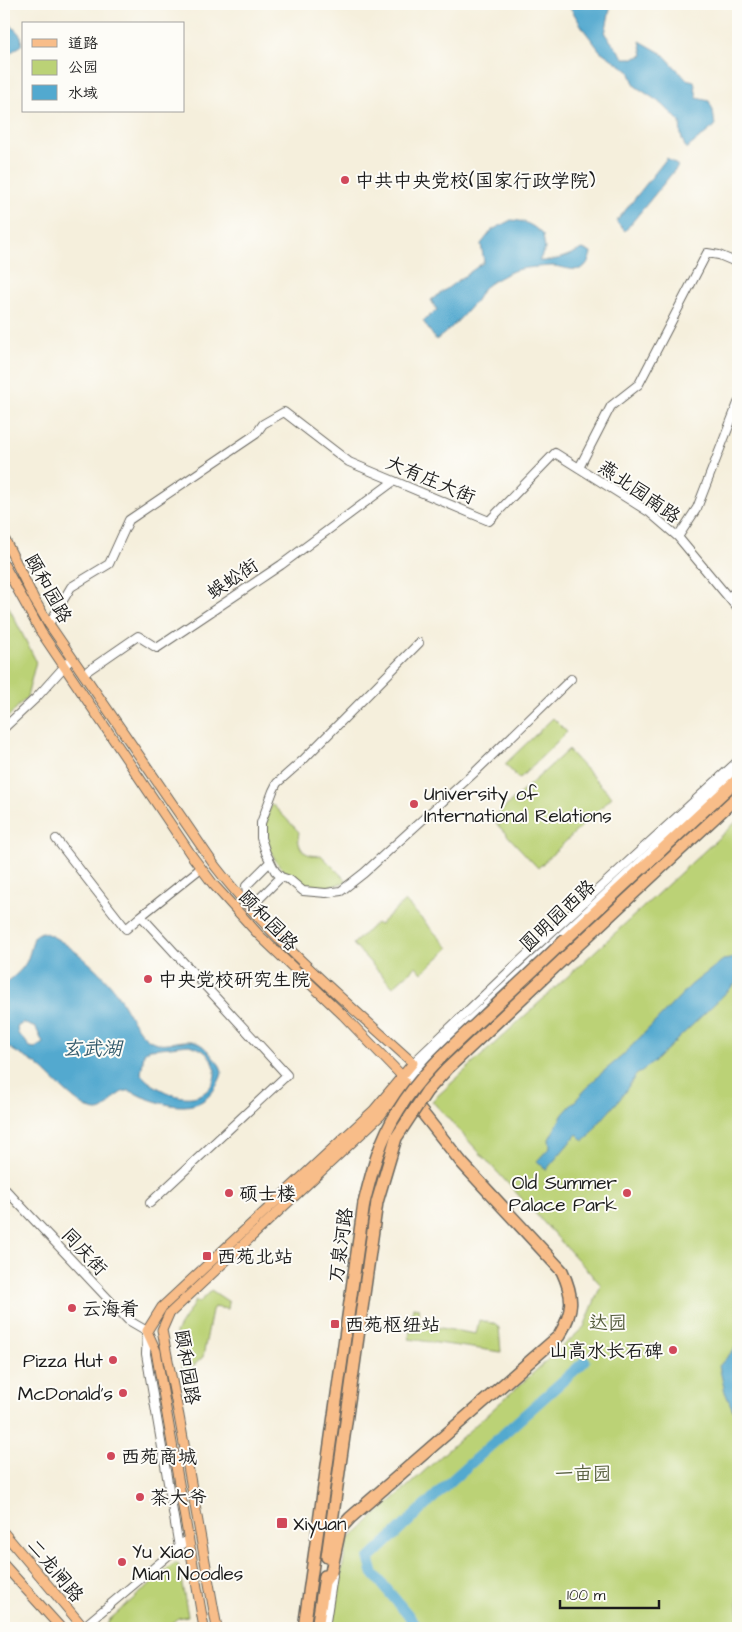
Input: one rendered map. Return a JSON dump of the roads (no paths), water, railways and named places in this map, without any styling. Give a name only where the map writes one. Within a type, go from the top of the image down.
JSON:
[{"type":"highway","name":"万泉河路","points":[[304,1628],[364,1204],[377,1153],[397,1111],[416,1083],[439,1059],[738,780]]},
{"type":"highway","name":"圆明园西路","points":[[376,1202],[396,1138],[427,1091],[446,1069],[738,796]]},
{"type":"highway","points":[[328,1579],[340,1529],[468,1414],[559,1336],[569,1316],[572,1297],[562,1271],[462,1163],[402,1082]]},
{"type":"highway","name":"万泉河路","points":[[317,1628],[328,1579],[376,1202]]},
{"type":"main road","name":"颐和园路","points":[[4,538],[27,586],[49,624],[201,849],[300,960],[413,1064]]},
{"type":"main road","name":"颐和园路","points":[[4,565],[32,618],[201,868],[259,936],[343,1015],[402,1082]]},
{"type":"main road","points":[[402,1082],[413,1064]]},
{"type":"main road","name":"颐和园路","points":[[217,1628],[162,1330],[169,1314],[380,1116],[402,1082]]},
{"type":"main road","name":"颐和园路","points":[[204,1628],[156,1351],[146,1331],[162,1307],[402,1082]]},
{"type":"main road","name":"二龙闸路","points":[[4,1533],[83,1628]]},
{"type":"main road","name":"二龙闸路","points":[[4,1565],[60,1628]]},
{"type":"street","points":[[579,468],[611,406],[639,384],[707,253],[719,255],[738,263]]},
{"type":"street","points":[[678,537],[697,508],[738,404]]},
{"type":"street","name":"大有庄大街","points":[[49,624],[72,587],[109,564],[129,520],[256,434],[263,424],[284,412],[349,462],[489,521],[555,454]]},
{"type":"street","name":"燕北园南路","points":[[555,454],[649,512],[678,537],[738,608]]},
{"type":"street","name":"蜈蚣街","points":[[83,674],[138,636],[157,648],[281,566],[394,481]]},
{"type":"street","points":[[729,597],[738,589]]},
{"type":"street","points":[[419,643],[303,760],[277,783],[264,812],[261,823],[261,838],[270,862],[281,877],[290,880],[303,891],[326,893],[341,891],[364,873],[475,772],[571,679]]},
{"type":"street","points":[[4,728],[72,658]]},
{"type":"street","name":"圆明园西路","points":[[413,1064],[516,965],[738,761]]},
{"type":"street","name":"圆明园西路","points":[[402,1082],[738,771]]},
{"type":"street","points":[[56,839],[126,929],[201,868]]},
{"type":"street","points":[[270,862],[246,886],[246,900],[258,899],[281,877]]},
{"type":"street","points":[[141,916],[287,1075],[150,1203]]},
{"type":"street","name":"同庆街","points":[[4,1188],[128,1320],[146,1331]]},
{"type":"street","points":[[146,1331],[162,1330]]},
{"type":"street","name":"颐和园路","points":[[146,1331],[146,1354],[179,1547]]},
{"type":"street","points":[[83,1628],[188,1539]]},
{"type":"street","points":[[325,1628],[328,1579]]},
{"type":"water","points":[[568,4],[611,4],[605,34],[624,58],[635,58],[643,55],[640,41],[663,54],[686,79],[694,81],[697,98],[709,101],[713,110],[715,126],[686,149],[681,136],[680,122],[662,104],[635,86],[629,71],[600,51]]},
{"type":"water","points":[[4,17],[21,36],[22,45],[10,53],[6,79],[4,81]]},
{"type":"water","points":[[667,158],[678,166],[625,231],[616,222]]},
{"type":"water","points":[[511,220],[529,224],[543,235],[545,249],[539,261],[567,256],[583,249],[591,253],[588,261],[585,266],[575,270],[551,266],[534,267],[516,270],[504,275],[486,287],[459,319],[436,340],[423,321],[437,310],[431,300],[484,262],[481,244],[492,230]]},
{"type":"water","name":"玄武湖","points":[[42,932],[61,941],[90,964],[113,988],[139,1030],[151,1041],[163,1043],[191,1041],[206,1048],[222,1070],[222,1075],[210,1095],[194,1105],[174,1106],[126,1091],[117,1096],[102,1110],[92,1110],[70,1096],[36,1064],[4,1044],[4,984],[15,976],[24,965],[35,935]],"holes":[[[23,1023],[36,1028],[43,1043],[35,1048],[30,1047],[18,1034],[17,1027]],[[189,1045],[203,1051],[212,1060],[215,1070],[213,1081],[208,1090],[197,1096],[183,1097],[166,1092],[141,1074],[144,1053],[150,1049]]]},
{"type":"water","points":[[736,958],[738,965],[736,983],[654,1062],[636,1075],[620,1099],[589,1137],[584,1141],[577,1134],[546,1170],[537,1161],[550,1147],[549,1139],[563,1114],[598,1076],[621,1057],[691,985],[723,960]]},
{"type":"water","points":[[738,1345],[738,1362],[733,1367],[738,1381],[738,1422],[725,1392],[719,1366]]},
{"type":"waterway","points":[[419,1628],[373,1573],[369,1559],[452,1480],[585,1361]]},
{"type":"place","name":"中共中央党校(国家行政学院)","points":[[345,180]]},
{"type":"place","name":"University of International Relations","points":[[414,804]]},
{"type":"place","name":"中央党校研究生院","points":[[148,979]]},
{"type":"place","name":"硕士楼","points":[[229,1193]]},
{"type":"place","name":"Old Summer Palace Park","points":[[627,1193]]},
{"type":"place","name":"西苑北站","points":[[207,1256]]},
{"type":"place","name":"云海肴","points":[[72,1308]]},
{"type":"place","name":"西苑枢纽站","points":[[335,1324]]},
{"type":"place","name":"山高水长石碑","points":[[673,1350]]},
{"type":"place","name":"Pizza Hut","points":[[113,1360]]},
{"type":"place","name":"McDonald's","points":[[123,1393]]},
{"type":"place","name":"西苑商城","points":[[111,1456]]},
{"type":"place","name":"茶大爷","points":[[140,1497]]},
{"type":"place","name":"Xiyuan","points":[[282,1523]]},
{"type":"place","name":"Yu Xiao Mian Noodles","points":[[122,1562]]},
{"type":"park label","name":"达园","points":[[608,1322]]},
{"type":"park label","name":"一亩园","points":[[583,1473]]}]
